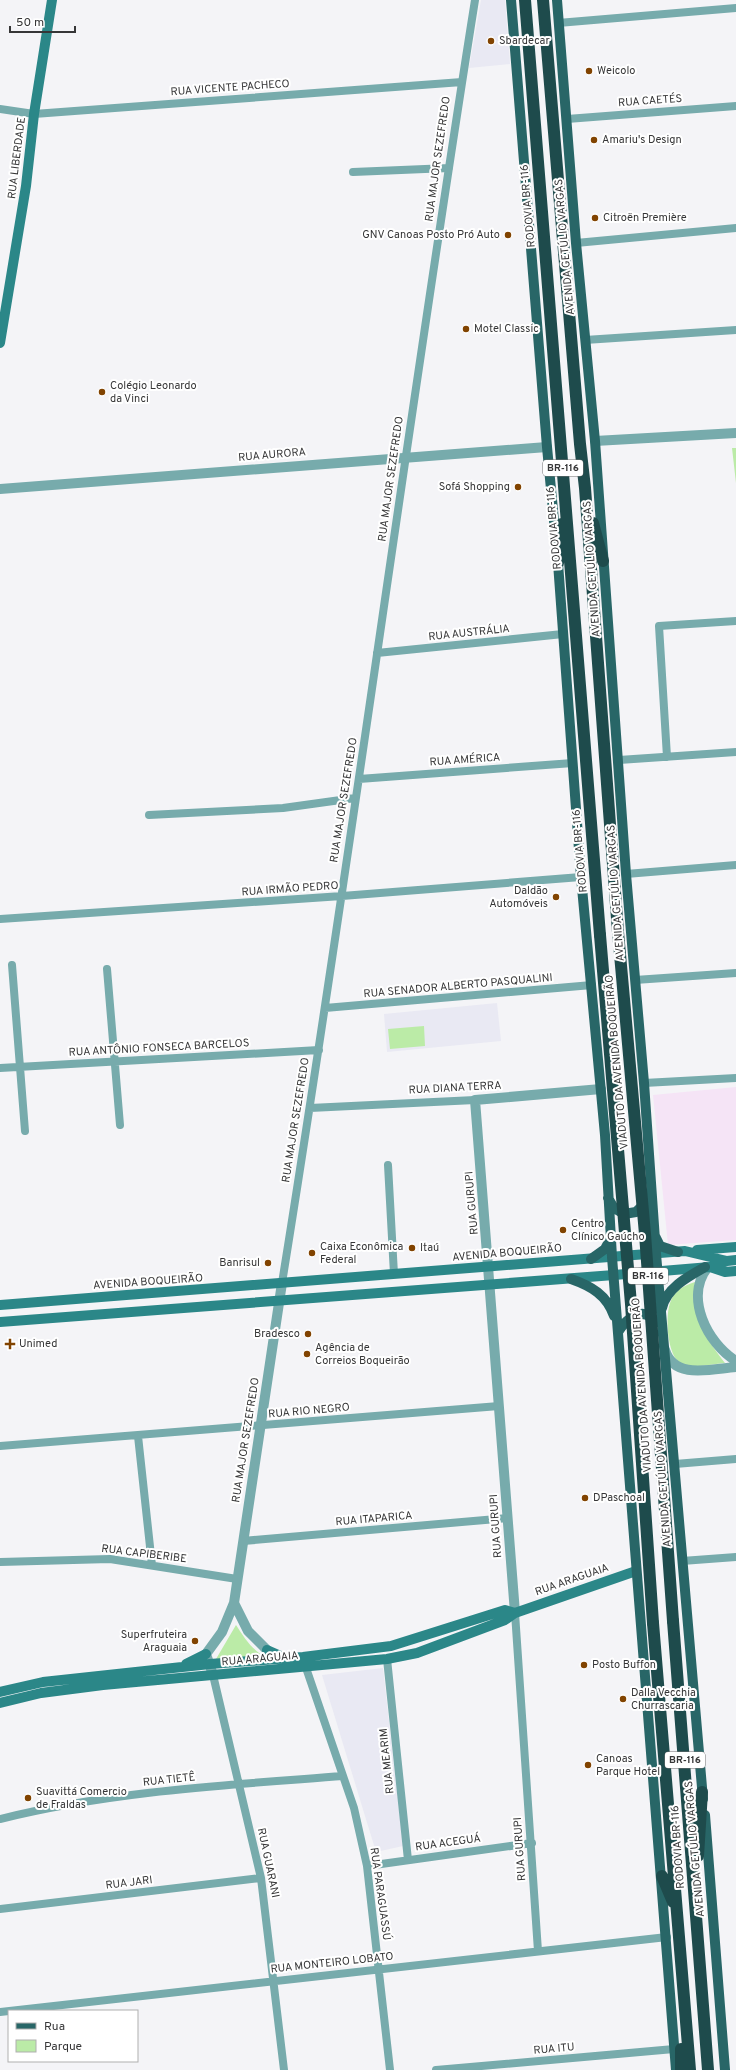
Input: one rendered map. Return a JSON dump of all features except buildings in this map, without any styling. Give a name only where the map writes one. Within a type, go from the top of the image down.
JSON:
[{"type":"highway","name":"RODOVIA BR-116","points":[[525,0],[600,935]]},
{"type":"highway","name":"BR-116","points":[[544,0],[585,488],[603,561]]},
{"type":"highway","name":"VIADUTO DA AVENIDA BOQUEIRÃO","points":[[585,488],[618,932],[655,1366],[673,1621]]},
{"type":"highway","name":"BR-116","points":[[558,564],[564,491]]},
{"type":"highway","name":"VIADUTO DA AVENIDA BOQUEIRÃO","points":[[600,935],[631,1304],[653,1623]]},
{"type":"highway","name":"RODOVIA BR-116","points":[[673,1621],[708,2070]]},
{"type":"highway","name":"RODOVIA BR-116","points":[[653,1623],[690,2070]]},
{"type":"highway","name":"BR-116","points":[[695,1899],[702,1792]]},
{"type":"highway","name":"BR-116","points":[[662,1876],[677,1912]]},
{"type":"highway","name":"BR-116","points":[[678,1928],[681,2070]]},
{"type":"main road","name":"RUA LIBERDADE","points":[[0,342],[26,186],[34,114],[52,0]]},
{"type":"main road","points":[[511,0],[547,447],[558,564],[581,877],[601,1089],[636,1571],[667,1936],[676,2070]]},
{"type":"main road","name":"AVENIDA GETÚLIO VARGAS","points":[[557,0],[576,242],[595,441],[626,874],[644,1083],[654,1234],[675,1464],[725,2070]]},
{"type":"main road","points":[[608,1198],[617,1211],[628,1214],[639,1210],[651,1195]]},
{"type":"main road","points":[[654,1234],[660,1246],[682,1252],[736,1247]]},
{"type":"main road","points":[[591,1259],[605,1249],[611,1238]]},
{"type":"main road","name":"AVENIDA BOQUEIRÃO","points":[[0,1305],[682,1252],[732,1260]]},
{"type":"main road","name":"AVENIDA BOQUEIRÃO","points":[[0,1322],[658,1272],[708,1267],[732,1260]]},
{"type":"main road","points":[[661,1312],[665,1300],[674,1288],[708,1267],[725,1272],[736,1271]]},
{"type":"main road","points":[[571,1279],[592,1288],[606,1299],[612,1310],[618,1332]]},
{"type":"main road","points":[[618,1332],[630,1318],[643,1313],[650,1316],[662,1329]]},
{"type":"main road","name":"RUA ARAGUAIA","points":[[0,1704],[41,1693],[95,1686],[213,1675],[267,1660],[304,1662],[387,1659],[417,1653],[505,1620],[515,1613],[636,1571]]},
{"type":"main road","name":"RUA ARAGUAIA","points":[[1,1690],[43,1682],[210,1664],[286,1658],[304,1662],[391,1646],[505,1610],[515,1613]]},
{"type":"main road","points":[[181,1667],[206,1654]]},
{"type":"street","name":"RUA MAJOR SEZEFREDO","points":[[206,1654],[222,1632],[234,1603],[259,1427],[319,1050],[355,798],[475,0]]},
{"type":"street","points":[[558,23],[736,8]]},
{"type":"street","name":"RUA VICENTE PACHECO","points":[[0,108],[34,114],[462,82]]},
{"type":"street","name":"RUA CAETÉS","points":[[566,119],[736,106]]},
{"type":"street","points":[[352,172],[449,168]]},
{"type":"street","points":[[576,242],[736,228]]},
{"type":"street","points":[[585,340],[736,330]]},
{"type":"street","points":[[595,441],[736,433]]},
{"type":"street","name":"RUA AURORA","points":[[0,489],[547,447]]},
{"type":"street","points":[[667,757],[659,626],[736,621]]},
{"type":"street","name":"RUA AUSTRÁLIA","points":[[377,653],[562,634]]},
{"type":"street","points":[[619,760],[736,752]]},
{"type":"street","name":"RUA AMÉRICA","points":[[359,779],[573,763]]},
{"type":"street","points":[[149,815],[282,808],[355,798]]},
{"type":"street","points":[[626,874],[736,865]]},
{"type":"street","name":"RUA IRMÃO PEDRO","points":[[0,919],[342,896],[581,877]]},
{"type":"street","points":[[12,965],[25,1131]]},
{"type":"street","points":[[107,969],[120,1125]]},
{"type":"street","points":[[635,980],[736,973]]},
{"type":"street","name":"RUA SENADOR ALBERTO PASQUALINI","points":[[325,1008],[592,985]]},
{"type":"street","name":"RUA ANTÔNIO FONSECA BARCELOS","points":[[0,1068],[319,1050]]},
{"type":"street","points":[[644,1083],[736,1078]]},
{"type":"street","name":"RUA DIANA TERRA","points":[[310,1108],[475,1100],[601,1089]]},
{"type":"street","name":"RUA GURUPI","points":[[475,1100],[508,1518],[532,1843],[538,1951]]},
{"type":"street","points":[[388,1166],[394,1274]]},
{"type":"street","points":[[708,1267],[698,1286],[698,1305],[716,1343],[736,1361]]},
{"type":"street","points":[[664,1349],[670,1361],[681,1369],[736,1367]]},
{"type":"street","name":"RUA RIO NEGRO","points":[[0,1446],[259,1427],[499,1406]]},
{"type":"street","points":[[138,1436],[152,1565]]},
{"type":"street","points":[[675,1464],[736,1459]]},
{"type":"street","name":"RUA ITAPARICA","points":[[243,1541],[508,1518]]},
{"type":"street","points":[[682,1561],[736,1557]]},
{"type":"street","name":"RUA CAPIBERIBE","points":[[0,1562],[110,1559],[237,1579]]},
{"type":"street","points":[[234,1603],[248,1631],[267,1660]]},
{"type":"street","points":[[206,1654],[210,1664]]},
{"type":"street","name":"RUA MEARIM","points":[[387,1659],[408,1860]]},
{"type":"street","name":"RUA PARAGUASSÚ","points":[[304,1662],[354,1808],[367,1866],[390,2070]]},
{"type":"street","name":"RUA GUARANI","points":[[210,1664],[237,1784],[261,1878],[284,2070]]},
{"type":"street","name":"RUA TIETÊ","points":[[0,1819],[43,1808],[156,1792],[343,1776]]},
{"type":"street","name":"RUA ACEGUÁ","points":[[367,1866],[532,1843]]},
{"type":"street","name":"RUA JARI","points":[[0,1909],[261,1878]]},
{"type":"street","name":"RUA MONTEIRO LOBATO","points":[[17,2010],[667,1936]]},
{"type":"street","name":"RUA ITU","points":[[436,2070],[674,2049]]},
{"type":"shaded area","name":"Sbardecar","points":[[481,0],[505,0],[510,64],[469,68]]},
{"type":"shaded area","points":[[497,1003],[501,1041],[387,1052],[384,1014]]},
{"type":"shaded area","points":[[736,1087],[736,1240],[668,1245],[653,1095]]},
{"type":"shaded area","points":[[383,1668],[403,1846],[376,1852],[322,1675]]},
{"type":"green space","points":[[732,448],[736,448],[736,483]]},
{"type":"green space","points":[[424,1026],[425,1046],[390,1049],[388,1029]]},
{"type":"green space","points":[[695,1282],[695,1305],[701,1326],[725,1363],[697,1366],[682,1364],[673,1354],[670,1346],[668,1336],[668,1309],[670,1303],[674,1295],[687,1285]]},
{"type":"green space","points":[[236,1625],[252,1646],[264,1656],[216,1659]]},
{"type":"place","name":"Sbardecar","points":[[491,41]]},
{"type":"place","name":"Weicolo","points":[[589,71]]},
{"type":"place","name":"Amariu's Design","points":[[594,140]]},
{"type":"place","name":"Citroën Première","points":[[595,218]]},
{"type":"place","name":"GNV Canoas Posto Pró Auto","points":[[508,235]]},
{"type":"place","name":"Motel Classic","points":[[466,329]]},
{"type":"place","name":"Colégio Leonardo da Vinci","points":[[102,392]]},
{"type":"place","name":"Sofá Shopping","points":[[518,487]]},
{"type":"place","name":"Daldão Automóveis","points":[[556,897]]},
{"type":"place","name":"Centro Clínico Gaúcho","points":[[563,1230]]},
{"type":"place","name":"Itaú","points":[[412,1248]]},
{"type":"place","name":"Caixa Econômica Federal","points":[[312,1253]]},
{"type":"place","name":"Banrisul","points":[[268,1263]]},
{"type":"place","name":"Bradesco","points":[[308,1334]]},
{"type":"place","name":"Unimed","points":[[10,1344]]},
{"type":"place","name":"Agência de Correios Boqueirão","points":[[307,1354]]},
{"type":"place","name":"DPaschoal","points":[[585,1498]]},
{"type":"place","name":"Superfruteira Araguaia","points":[[195,1641]]},
{"type":"place","name":"Posto Buffon","points":[[584,1665]]},
{"type":"place","name":"Dalla Vecchia Churrascaria","points":[[623,1699]]},
{"type":"place","name":"Canoas Parque Hotel","points":[[588,1765]]},
{"type":"place","name":"Suavittá Comercio de Fraldas","points":[[28,1798]]}]
